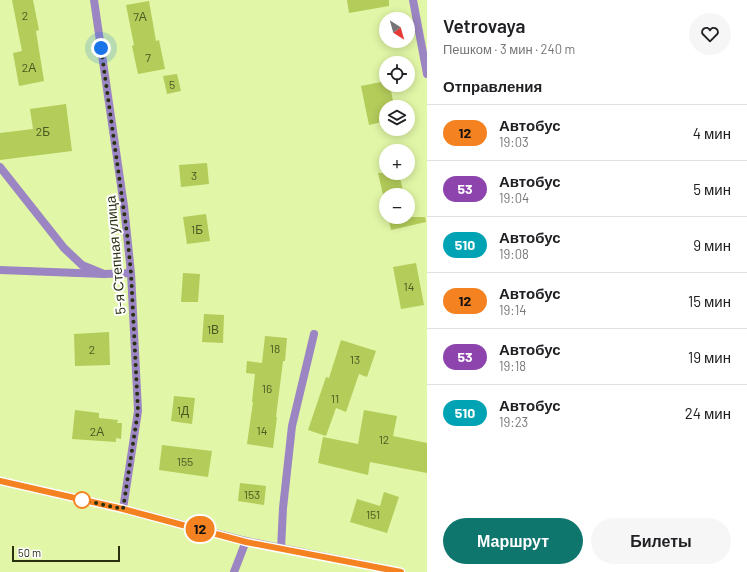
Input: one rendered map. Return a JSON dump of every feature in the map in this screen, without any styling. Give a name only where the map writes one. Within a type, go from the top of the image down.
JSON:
[{"type":"street","name":"5-я Степная улица","points":[[94,0],[124,206],[131,273],[138,411],[123,509]]},
{"type":"street","points":[[413,0],[427,74]]},
{"type":"street","points":[[0,167],[68,253],[82,266],[104,274]]},
{"type":"street","points":[[0,270],[104,274],[131,273]]},
{"type":"street","points":[[281,549],[282,508],[292,426],[314,334]]},
{"type":"street","points":[[0,481],[123,509],[246,542],[401,572]]},
{"type":"street","points":[[234,572],[246,542]]},
{"type":"building","points":[[12,0],[33,0],[39,30],[36,31],[44,81],[19,86],[13,53],[22,51]]},
{"type":"building","points":[[347,0],[389,0],[389,6],[349,13]]},
{"type":"building","points":[[149,1],[156,41],[159,40],[165,69],[138,74],[126,5]]},
{"type":"building","points":[[177,74],[181,91],[167,94],[163,76]]},
{"type":"building","points":[[379,82],[379,92],[391,92],[393,100],[379,100],[379,123],[369,125],[361,86]]},
{"type":"building","points":[[66,104],[72,151],[0,160],[0,133],[33,129],[30,109]]},
{"type":"building","points":[[207,163],[209,184],[181,187],[179,165]]},
{"type":"building","points":[[380,180],[401,180],[402,188],[381,188]]},
{"type":"building","points":[[206,214],[210,241],[187,244],[183,217]]},
{"type":"building","points":[[415,217],[425,217],[426,222],[391,230],[390,224],[415,224]]},
{"type":"building","points":[[416,263],[424,305],[401,309],[393,267]]},
{"type":"building","points":[[183,273],[200,274],[198,302],[181,302]]},
{"type":"building","points":[[204,314],[224,315],[223,343],[202,342]]},
{"type":"building","points":[[109,332],[110,365],[75,366],[74,334]]},
{"type":"building","points":[[265,336],[287,338],[273,448],[247,444],[255,374],[246,373],[247,361],[262,363]]},
{"type":"building","points":[[341,340],[376,351],[367,377],[359,374],[346,412],[336,408],[326,436],[308,430],[326,377],[329,378]]},
{"type":"building","points":[[174,396],[195,398],[192,424],[171,421]]},
{"type":"building","points":[[75,410],[99,413],[99,418],[118,420],[117,423],[122,423],[121,439],[116,438],[116,442],[72,439]]},
{"type":"building","points":[[364,410],[397,416],[393,436],[427,443],[427,473],[370,462],[368,475],[318,463],[323,437],[358,444]]},
{"type":"building","points":[[162,445],[212,451],[208,477],[159,470]]},
{"type":"building","points":[[240,483],[266,486],[264,505],[238,501]]},
{"type":"building","points":[[384,492],[399,497],[387,533],[350,522],[357,499],[380,506]]},
{"type":"bus line","name":"12","points":[[0,481],[123,509],[246,542],[401,572]]},
{"type":"route","points":[[82,500],[123,509],[138,411],[131,273],[127,233],[101,48]]}]
